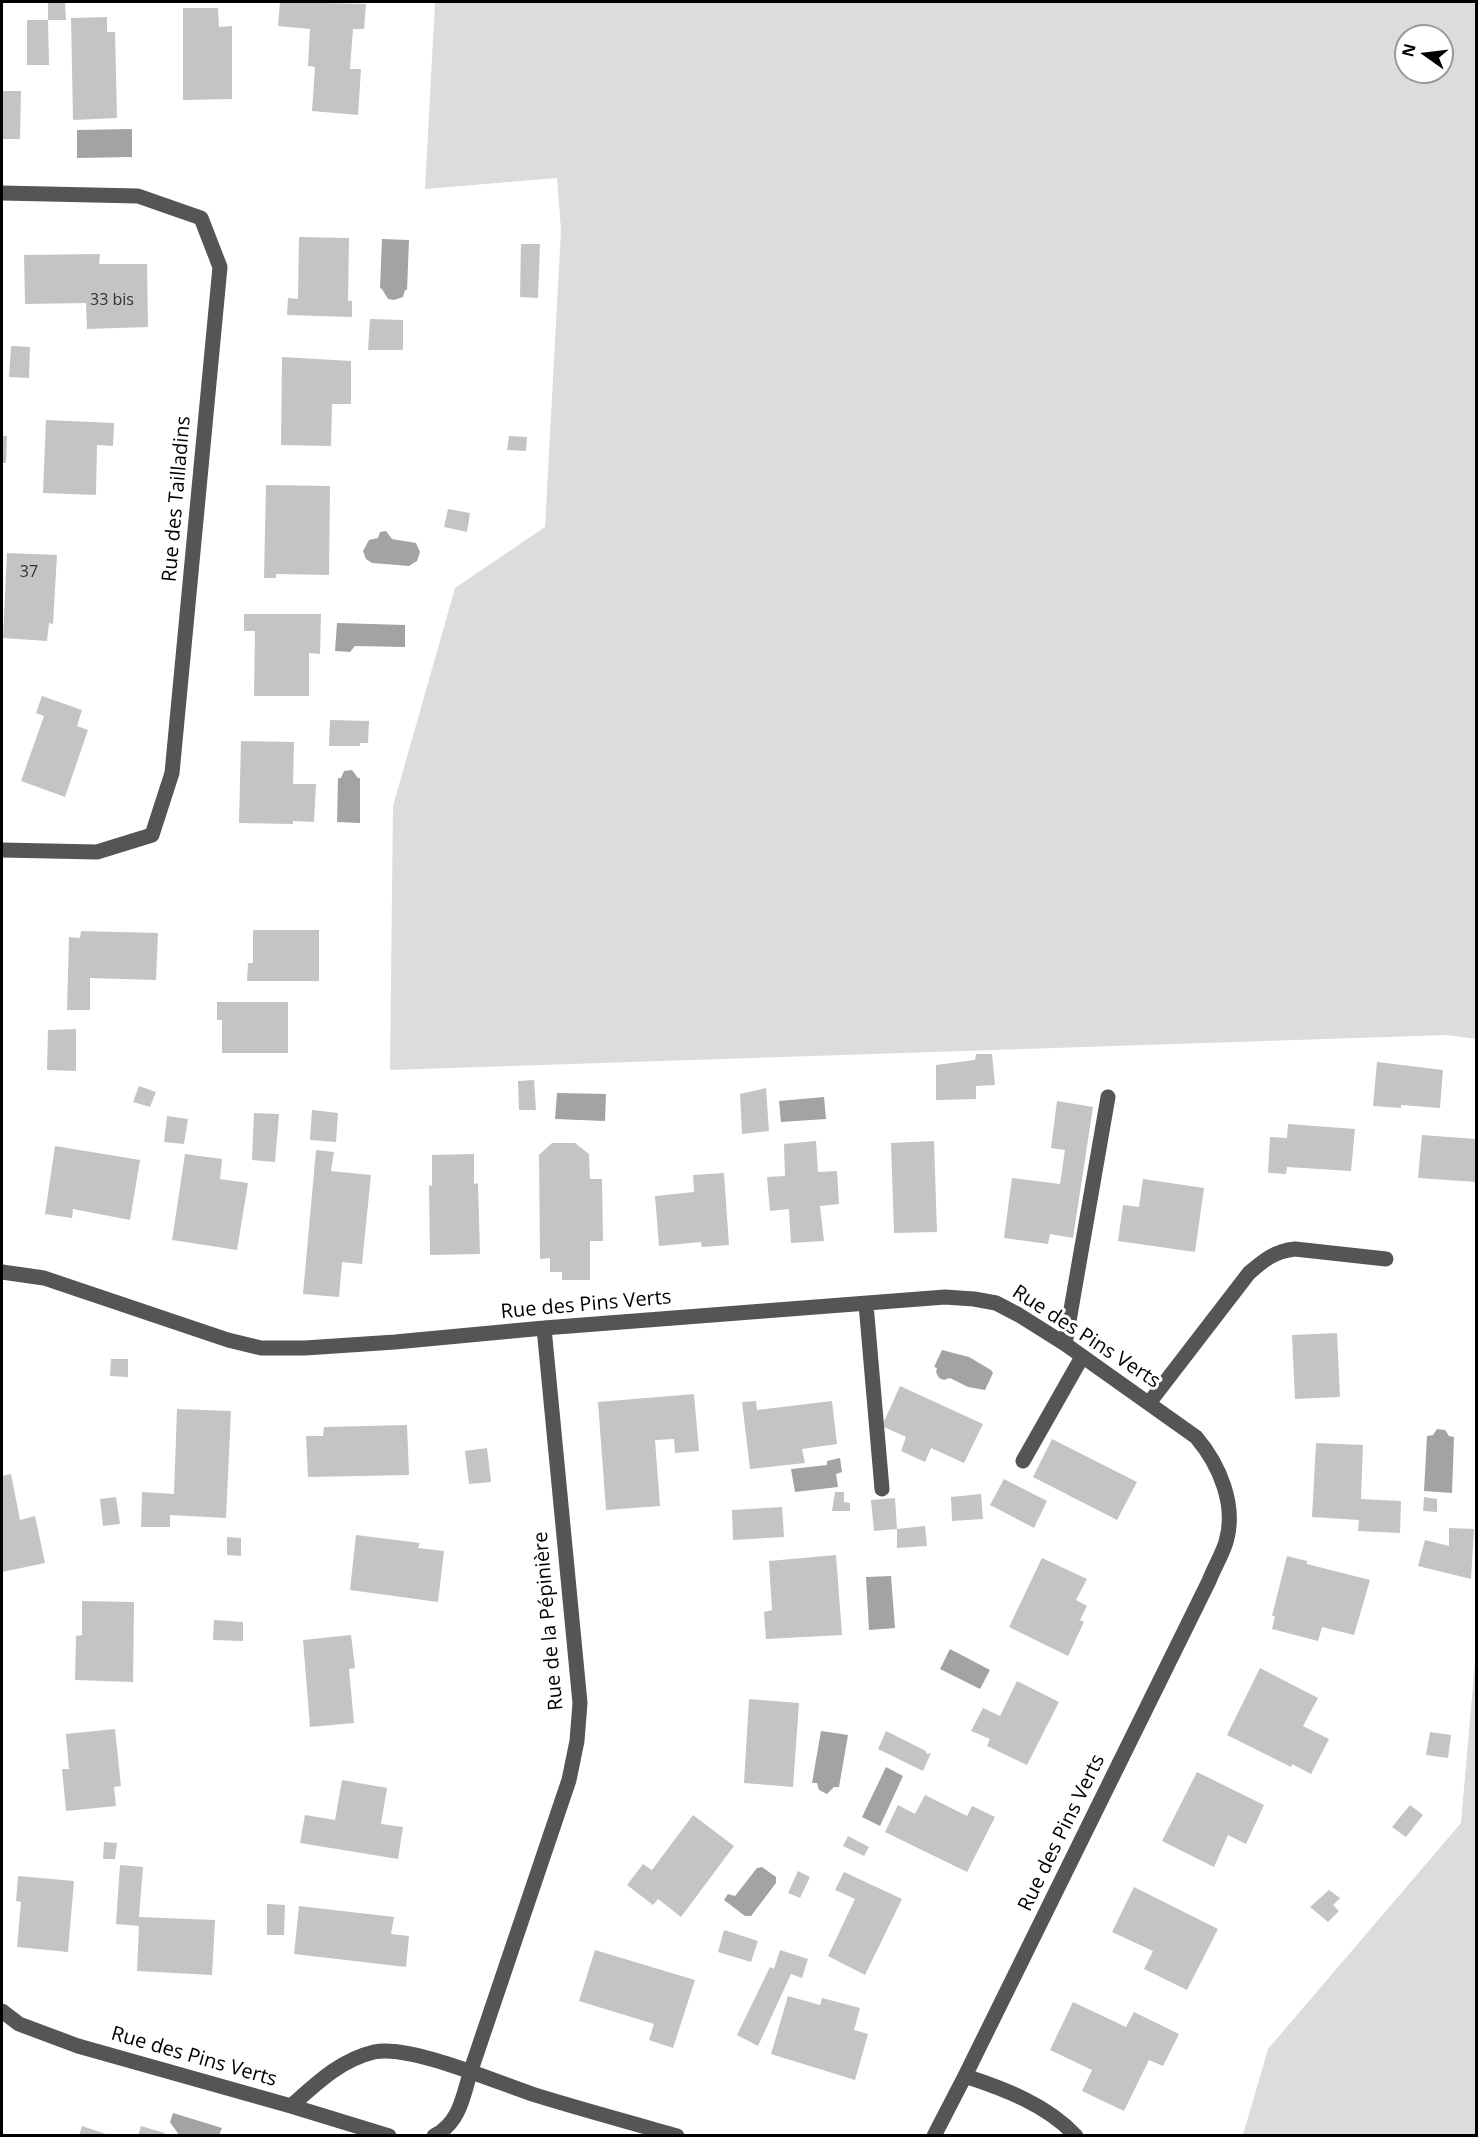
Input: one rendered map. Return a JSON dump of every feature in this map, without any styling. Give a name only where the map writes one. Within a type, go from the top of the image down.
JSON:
[{"type":"street","name":"Rue des Tailladins","points":[[2,193],[138,196],[201,218],[220,267],[172,773],[152,835],[97,852],[2,850]]},
{"type":"street","points":[[1065,1344],[1108,1097]]},
{"type":"street","points":[[1149,1403],[1249,1273],[1266,1257],[1295,1249],[1386,1259]]},
{"type":"street","name":"Rue des Pins Verts","points":[[2,1272],[44,1278],[228,1340],[261,1348],[304,1348],[395,1342],[544,1328],[945,1297],[974,1299],[996,1303],[1019,1315],[1065,1344],[1196,1437],[1209,1452],[1225,1492],[1228,1515],[1226,1541],[934,2136]]},
{"type":"street","points":[[866,1304],[882,1489]]},
{"type":"street","name":"Rue de la Pépinière","points":[[434,2136],[446,2130],[460,2108],[569,1780],[577,1741],[580,1703],[544,1328]]},
{"type":"street","points":[[1023,1461],[1082,1357]]},
{"type":"street","name":"Rue des Pins Verts","points":[[2,2011],[19,2024],[78,2046],[291,2106],[348,2061],[376,2052],[405,2053],[677,2136]]},
{"type":"street","points":[[965,2076],[1004,2088],[1063,2121],[1076,2136]]},
{"type":"street","points":[[291,2106],[389,2136]]},
{"type":"shaded area","points":[[435,2],[1476,2],[1476,1039],[1446,1035],[390,1070],[393,806],[455,588],[545,527],[561,230],[557,178],[425,189]]},
{"type":"shaded area","points":[[132,129],[132,157],[77,158],[77,130]]},
{"type":"shaded area","points":[[382,239],[409,240],[407,290],[403,297],[394,300],[388,299],[380,288]]},
{"type":"shaded area","points":[[386,531],[392,539],[416,543],[420,552],[417,561],[409,566],[372,563],[366,559],[363,551],[369,540],[378,538],[380,532]]},
{"type":"shaded area","points":[[337,623],[405,625],[405,647],[355,646],[350,652],[335,651]]},
{"type":"shaded area","points":[[352,770],[360,778],[360,823],[337,822],[338,778],[341,778],[344,771]]},
{"type":"shaded area","points":[[557,1093],[606,1094],[605,1121],[555,1119]]},
{"type":"shaded area","points":[[824,1097],[826,1119],[781,1122],[779,1101]]},
{"type":"shaded area","points":[[942,1350],[969,1357],[991,1370],[993,1373],[985,1390],[968,1387],[950,1378],[944,1380],[939,1378],[937,1368],[934,1367]]},
{"type":"shaded area","points":[[1437,1429],[1445,1430],[1449,1436],[1454,1437],[1452,1493],[1424,1491],[1427,1436],[1433,1435]]},
{"type":"shaded area","points":[[840,1458],[842,1472],[836,1474],[838,1487],[795,1492],[791,1469],[827,1465],[827,1461]]},
{"type":"shaded area","points":[[891,1576],[895,1628],[869,1630],[866,1577]]},
{"type":"shaded area","points":[[950,1649],[990,1670],[980,1689],[940,1669]]},
{"type":"shaded area","points":[[1476,1650],[1476,2135],[1243,2135],[1268,2049],[1461,1823]]},
{"type":"shaded area","points":[[821,1731],[848,1735],[839,1787],[834,1787],[827,1794],[819,1790],[817,1783],[812,1783]]},
{"type":"shaded area","points":[[886,1767],[903,1776],[880,1826],[862,1817]]},
{"type":"shaded area","points":[[762,1867],[776,1877],[776,1883],[751,1916],[745,1916],[724,1900],[728,1894],[735,1896],[757,1868]]},
{"type":"shaded area","points":[[173,2113],[222,2128],[219,2135],[179,2135],[170,2122]]},
{"type":"building","points":[[48,2],[65,2],[66,20],[48,20]]},
{"type":"building","points":[[280,2],[366,4],[364,29],[353,29],[350,69],[361,69],[358,115],[312,111],[315,67],[308,66],[310,29],[278,26]]},
{"type":"building","points":[[183,8],[218,8],[219,27],[232,26],[232,99],[183,100]]},
{"type":"building","points":[[107,17],[107,32],[115,32],[117,118],[73,120],[71,18]]},
{"type":"building","points":[[27,20],[48,20],[49,65],[27,65]]},
{"type":"building","points":[[2,91],[21,91],[20,139],[2,139]]},
{"type":"building","points":[[299,237],[349,238],[348,301],[352,301],[352,317],[287,315],[288,298],[298,299]]},
{"type":"building","points":[[521,244],[540,244],[538,298],[520,297]]},
{"type":"building","points":[[100,254],[99,264],[147,264],[148,327],[87,329],[86,303],[25,304],[24,255]]},
{"type":"building","points":[[370,319],[403,320],[403,350],[368,350]]},
{"type":"building","points":[[11,346],[30,347],[29,378],[9,377]]},
{"type":"building","points":[[282,357],[351,361],[351,404],[332,404],[331,446],[281,445]]},
{"type":"building","points":[[46,420],[114,423],[113,446],[97,445],[96,495],[43,493]]},
{"type":"building","points":[[2,436],[7,436],[6,463],[2,463]]},
{"type":"building","points":[[509,436],[527,437],[526,451],[507,450]]},
{"type":"building","points":[[266,485],[330,486],[329,575],[276,574],[276,578],[264,578]]},
{"type":"building","points":[[448,509],[470,513],[467,532],[444,527]]},
{"type":"building","points":[[7,553],[57,555],[53,624],[49,623],[47,641],[3,638]]},
{"type":"building","points":[[244,614],[321,614],[320,654],[309,653],[309,696],[254,696],[255,631],[244,631]]},
{"type":"building","points":[[42,696],[82,710],[77,726],[88,730],[65,797],[21,781],[44,716],[36,713]]},
{"type":"building","points":[[330,720],[369,721],[368,743],[360,743],[360,746],[329,746]]},
{"type":"building","points":[[241,741],[294,742],[293,784],[316,784],[314,822],[239,823]]},
{"type":"building","points":[[253,930],[319,930],[319,981],[247,981],[248,963],[253,963]]},
{"type":"building","points":[[81,931],[158,933],[156,980],[90,978],[90,1010],[67,1010],[69,937],[80,938]]},
{"type":"building","points":[[217,1002],[288,1002],[288,1053],[222,1053],[222,1020],[217,1020]]},
{"type":"building","points":[[76,1029],[76,1071],[47,1070],[48,1030]]},
{"type":"building","points":[[976,1054],[992,1054],[995,1085],[976,1086],[976,1099],[936,1100],[936,1065],[975,1060]]},
{"type":"building","points":[[1377,1062],[1443,1070],[1440,1108],[1401,1105],[1401,1108],[1373,1106]]},
{"type":"building","points":[[534,1080],[536,1110],[519,1110],[518,1081]]},
{"type":"building","points":[[139,1086],[156,1092],[150,1107],[133,1102]]},
{"type":"building","points":[[766,1088],[769,1131],[742,1134],[740,1094]]},
{"type":"building","points":[[1057,1101],[1093,1107],[1073,1238],[1050,1234],[1048,1244],[1004,1238],[1012,1178],[1060,1184],[1065,1150],[1051,1148]]},
{"type":"building","points":[[312,1110],[338,1113],[336,1142],[310,1140]]},
{"type":"building","points":[[254,1113],[279,1114],[275,1162],[252,1160]]},
{"type":"building","points":[[167,1116],[188,1119],[184,1144],[164,1142]]},
{"type":"building","points":[[1288,1124],[1355,1129],[1351,1171],[1287,1167],[1286,1174],[1268,1173],[1270,1137],[1287,1138]]},
{"type":"building","points":[[1422,1135],[1476,1139],[1476,1182],[1418,1178]]},
{"type":"building","points":[[816,1141],[818,1172],[837,1171],[839,1204],[820,1206],[824,1241],[791,1243],[789,1209],[770,1211],[767,1177],[785,1176],[784,1144]]},
{"type":"building","points":[[934,1141],[937,1232],[894,1233],[891,1143]]},
{"type":"building","points":[[552,1143],[575,1143],[589,1154],[590,1179],[602,1179],[603,1241],[590,1241],[590,1280],[562,1280],[562,1272],[550,1272],[550,1258],[540,1259],[539,1155]]},
{"type":"building","points":[[55,1146],[140,1160],[130,1220],[73,1209],[72,1218],[45,1214]]},
{"type":"building","points":[[316,1150],[334,1152],[331,1171],[371,1175],[362,1264],[342,1262],[339,1297],[303,1294]]},
{"type":"building","points":[[185,1154],[222,1159],[220,1179],[248,1183],[237,1250],[172,1240]]},
{"type":"building","points":[[474,1154],[474,1184],[478,1183],[480,1254],[430,1255],[429,1185],[432,1186],[432,1155]]},
{"type":"building","points":[[724,1173],[729,1245],[702,1247],[701,1242],[659,1246],[655,1196],[694,1192],[693,1175]]},
{"type":"building","points":[[1143,1179],[1204,1188],[1195,1252],[1118,1241],[1123,1205],[1139,1207]]},
{"type":"building","points":[[1337,1333],[1340,1397],[1295,1399],[1292,1335]]},
{"type":"building","points":[[111,1359],[128,1359],[128,1377],[110,1376]]},
{"type":"building","points":[[900,1386],[983,1424],[964,1463],[931,1448],[925,1462],[901,1451],[906,1437],[882,1426]]},
{"type":"building","points":[[694,1394],[699,1451],[675,1453],[674,1439],[655,1440],[660,1506],[606,1510],[598,1402]]},
{"type":"building","points":[[756,1401],[757,1410],[832,1401],[837,1444],[802,1449],[805,1463],[750,1469],[742,1402]]},
{"type":"building","points":[[177,1409],[231,1411],[226,1518],[170,1515],[170,1527],[141,1527],[142,1492],[174,1494]]},
{"type":"building","points":[[407,1425],[409,1475],[308,1477],[306,1436],[323,1436],[324,1427]]},
{"type":"building","points":[[1052,1439],[1137,1482],[1117,1520],[1033,1477]]},
{"type":"building","points":[[1316,1443],[1363,1445],[1361,1499],[1401,1501],[1400,1533],[1358,1531],[1359,1520],[1312,1517]]},
{"type":"building","points":[[487,1448],[491,1482],[469,1484],[465,1451]]},
{"type":"building","points":[[11,1474],[20,1520],[35,1516],[45,1563],[2,1572],[2,1476]]},
{"type":"building","points":[[1004,1479],[1047,1501],[1034,1528],[990,1505]]},
{"type":"building","points":[[835,1492],[844,1492],[844,1502],[850,1503],[850,1511],[832,1511]]},
{"type":"building","points":[[981,1494],[983,1519],[952,1521],[951,1497]]},
{"type":"building","points":[[116,1497],[120,1524],[103,1526],[100,1499]]},
{"type":"building","points":[[1424,1497],[1437,1499],[1437,1512],[1423,1511]]},
{"type":"building","points":[[895,1498],[897,1529],[874,1531],[871,1500]]},
{"type":"building","points":[[782,1507],[784,1537],[733,1540],[732,1510]]},
{"type":"building","points":[[925,1526],[927,1546],[897,1548],[897,1529]]},
{"type":"building","points":[[1449,1528],[1474,1529],[1471,1579],[1418,1566],[1425,1540],[1449,1546]]},
{"type":"building","points":[[356,1535],[420,1543],[418,1548],[444,1551],[438,1602],[350,1590]]},
{"type":"building","points":[[227,1537],[241,1538],[241,1556],[227,1555]]},
{"type":"building","points":[[836,1555],[842,1635],[766,1639],[764,1612],[772,1610],[769,1561]]},
{"type":"building","points":[[1287,1556],[1307,1561],[1307,1564],[1370,1580],[1354,1635],[1322,1627],[1318,1641],[1272,1629],[1275,1616],[1272,1616]]},
{"type":"building","points":[[1042,1558],[1087,1579],[1076,1600],[1087,1606],[1080,1620],[1084,1622],[1068,1656],[1009,1627]]},
{"type":"building","points":[[82,1601],[134,1602],[133,1682],[75,1680],[76,1636],[82,1635]]},
{"type":"building","points":[[214,1620],[243,1622],[243,1641],[213,1640]]},
{"type":"building","points":[[351,1635],[355,1668],[349,1669],[354,1723],[310,1727],[303,1640]]},
{"type":"building","points":[[1260,1668],[1318,1698],[1303,1726],[1329,1739],[1311,1774],[1292,1764],[1291,1767],[1227,1735]]},
{"type":"building","points":[[1017,1681],[1059,1702],[1027,1765],[987,1746],[990,1739],[971,1731],[983,1708],[1000,1716]]},
{"type":"building","points":[[749,1699],[799,1703],[793,1787],[744,1783]]},
{"type":"building","points":[[115,1729],[121,1786],[114,1787],[116,1806],[66,1811],[62,1769],[69,1769],[66,1734]]},
{"type":"building","points":[[886,1731],[926,1751],[927,1754],[931,1753],[923,1771],[878,1749]]},
{"type":"building","points":[[1430,1732],[1451,1735],[1448,1758],[1426,1755]]},
{"type":"building","points":[[1197,1772],[1264,1805],[1246,1844],[1228,1835],[1214,1867],[1162,1841]]},
{"type":"building","points":[[342,1780],[387,1788],[381,1824],[403,1827],[398,1859],[300,1843],[305,1815],[335,1820]]},
{"type":"building","points":[[925,1795],[967,1816],[972,1806],[995,1817],[967,1872],[885,1832],[898,1805],[915,1814]]},
{"type":"building","points":[[1410,1805],[1423,1815],[1406,1837],[1392,1827]]},
{"type":"building","points":[[693,1815],[734,1846],[681,1917],[658,1899],[653,1905],[627,1885],[643,1864],[652,1870]]},
{"type":"building","points":[[848,1836],[869,1847],[864,1856],[843,1846]]},
{"type":"building","points":[[104,1842],[117,1843],[115,1859],[103,1859]]},
{"type":"building","points":[[120,1865],[143,1867],[139,1917],[215,1920],[212,1975],[137,1971],[139,1926],[116,1924]]},
{"type":"building","points":[[798,1871],[810,1877],[800,1898],[788,1893]]},
{"type":"building","points":[[844,1872],[902,1899],[865,1975],[828,1956],[855,1899],[835,1890]]},
{"type":"building","points":[[18,1876],[74,1881],[68,1952],[17,1947],[21,1902],[16,1901]]},
{"type":"building","points":[[1134,1887],[1218,1929],[1187,1990],[1144,1969],[1153,1951],[1112,1932]]},
{"type":"building","points":[[1329,1890],[1340,1898],[1333,1905],[1339,1911],[1328,1922],[1310,1907]]},
{"type":"building","points":[[267,1904],[285,1905],[284,1935],[267,1935]]},
{"type":"building","points":[[299,1906],[394,1917],[391,1934],[409,1936],[406,1967],[294,1954]]},
{"type":"building","points":[[724,1930],[758,1941],[751,1962],[718,1952]]},
{"type":"building","points":[[595,1950],[695,1980],[673,2048],[649,2040],[654,2024],[579,2001]]},
{"type":"building","points":[[780,1950],[808,1959],[802,1978],[791,1974],[758,2046],[737,2035],[770,1967],[774,1969]]},
{"type":"building","points":[[788,1996],[820,2005],[822,1998],[860,2008],[854,2030],[868,2034],[855,2080],[771,2054]]},
{"type":"building","points":[[1073,2002],[1126,2027],[1134,2012],[1179,2034],[1163,2066],[1149,2060],[1124,2111],[1082,2091],[1092,2070],[1050,2050]]},
{"type":"building","points":[[82,2126],[109,2135],[109,2136],[79,2136]]},
{"type":"building","points":[[141,2126],[165,2133],[164,2136],[138,2136]]}]
